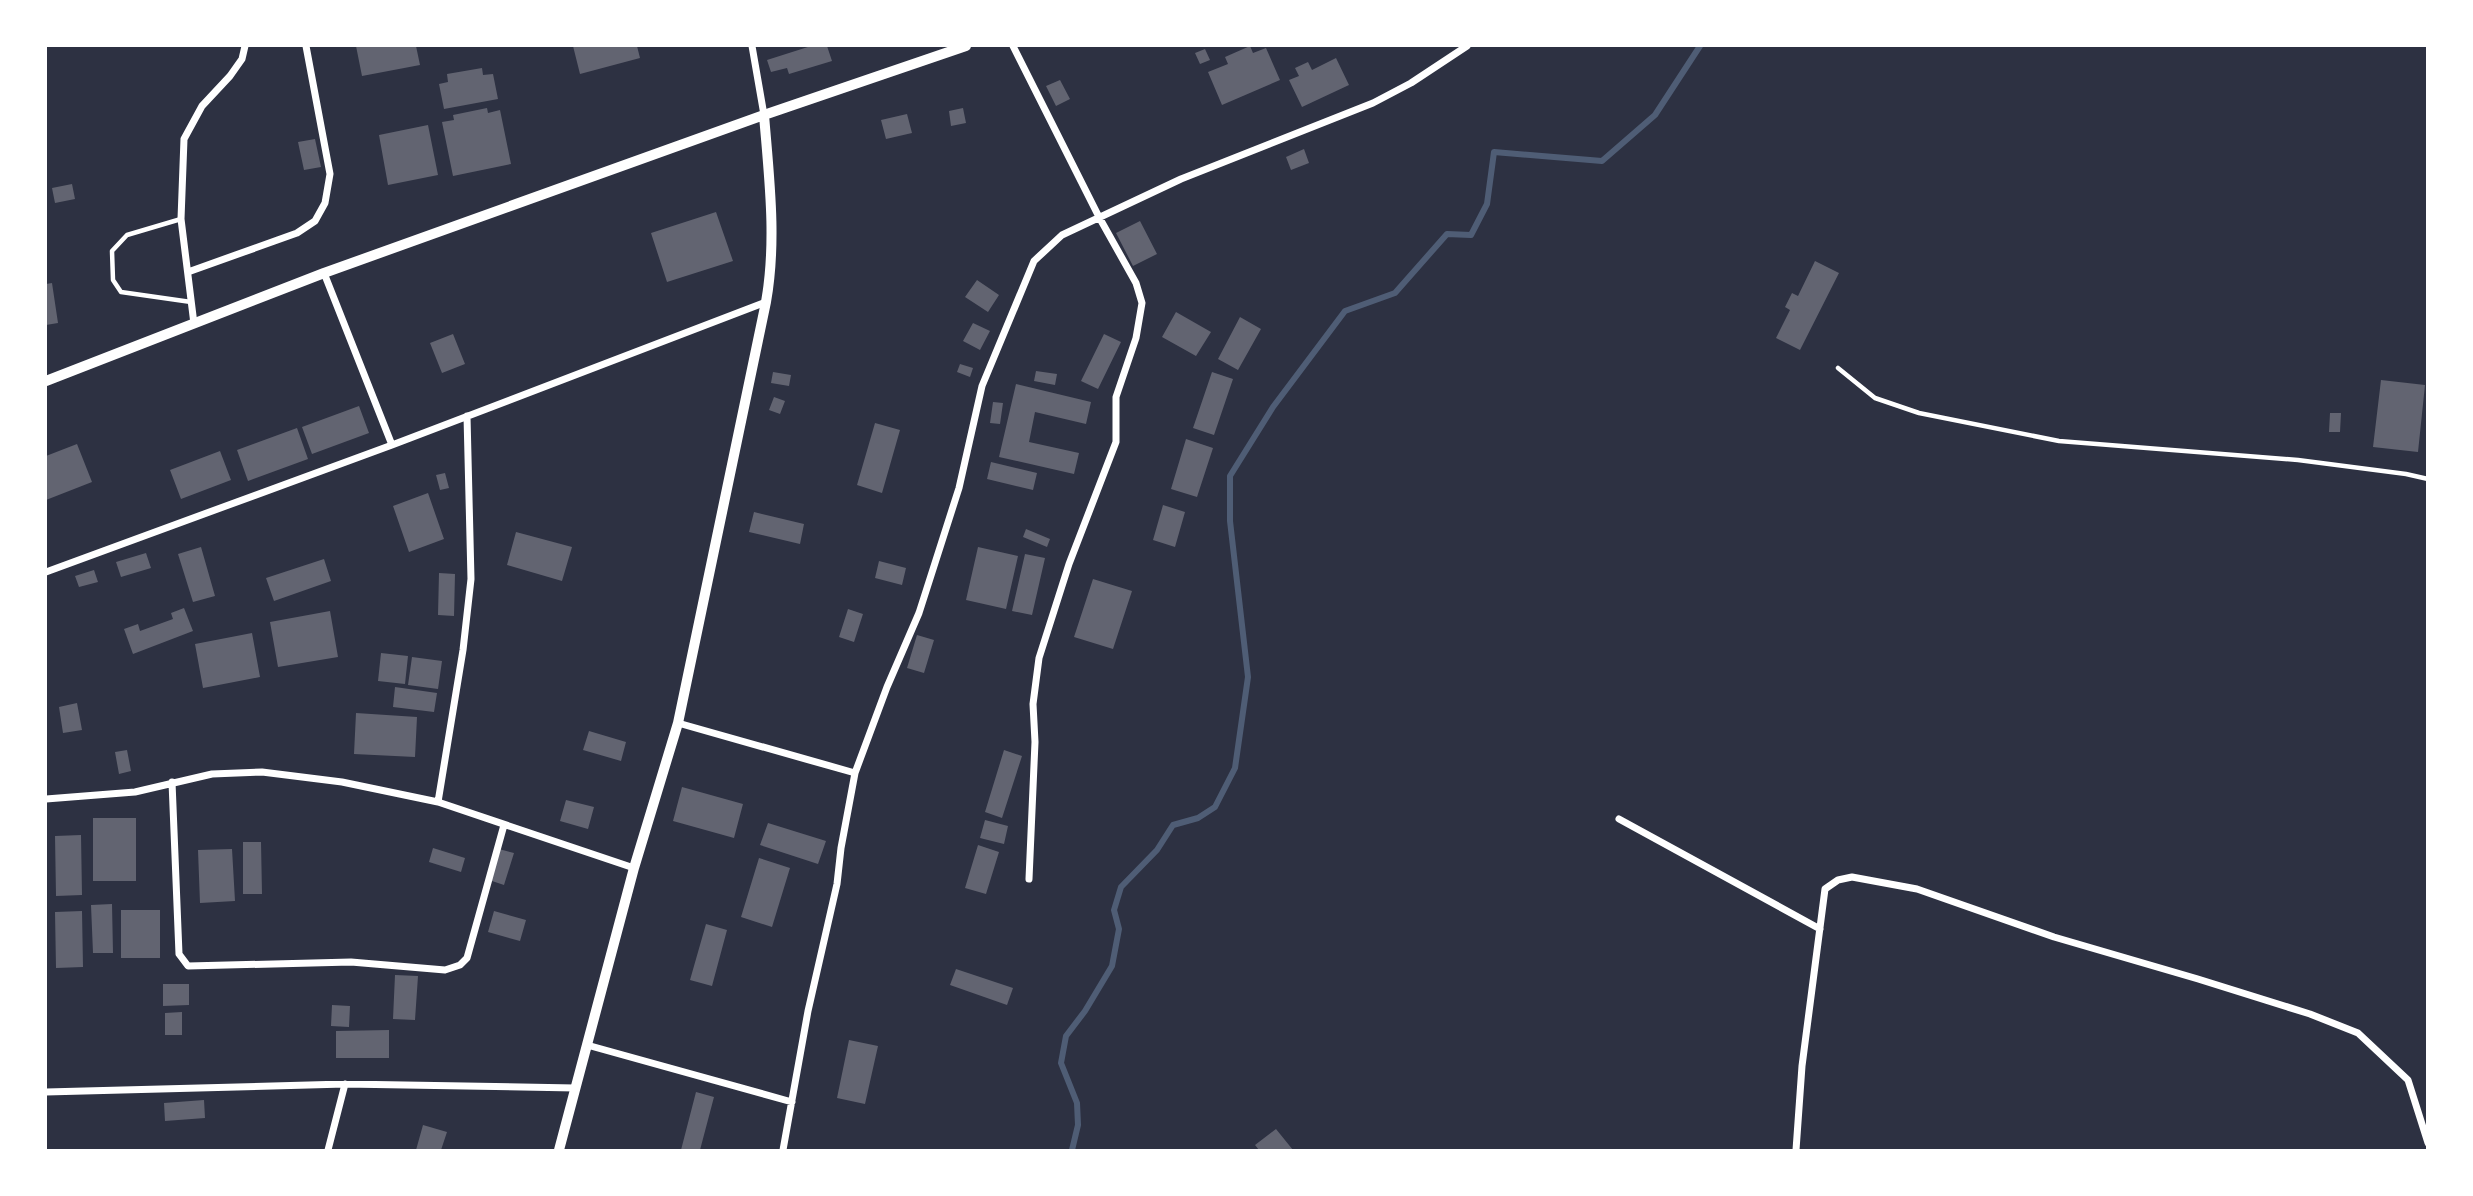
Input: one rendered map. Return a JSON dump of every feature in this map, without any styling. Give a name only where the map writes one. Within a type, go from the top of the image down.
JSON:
[{"type":"street","points":[[194,324],[181,219],[184,139],[201,106],[230,76],[242,59],[244,46]]},
{"type":"street","points":[[188,272],[297,233],[315,221],[326,203],[330,174],[306,46]]},
{"type":"street","points":[[559,1150],[634,868],[678,723],[772,268],[771,207],[764,115],[752,46]]},
{"type":"street","points":[[46,381],[324,273],[764,115],[966,46]]},
{"type":"street","points":[[1013,46],[1099,218],[1136,283],[1142,303],[1136,338],[1115,397],[1115,442],[1069,564],[1039,658],[1033,704],[1035,742],[1030,879]]},
{"type":"street","points":[[783,1150],[808,1010],[836,884],[855,773],[887,687],[919,613],[959,488],[982,386],[1034,261],[1062,235],[1181,179],[1373,103],[1411,83],[1467,46]]},
{"type":"street","points":[[324,273],[392,444]]},
{"type":"street","points":[[46,572],[766,302]]},
{"type":"street","points":[[438,802],[463,650],[471,579],[467,416]]},
{"type":"street","points":[[678,723],[855,773]]},
{"type":"street","points":[[46,799],[135,792],[212,774],[262,772],[342,782],[438,802],[634,868]]},
{"type":"street","points":[[172,782],[179,954],[188,966],[351,962],[445,970],[460,965],[467,958],[505,825]]},
{"type":"street","points":[[1619,819],[1819,929]]},
{"type":"street","points":[[1796,1150],[1802,1066],[1825,889],[1838,880],[1852,877],[1917,889],[2054,937],[2310,1014],[2358,1033],[2408,1080],[2427,1143]]},
{"type":"street","points":[[587,1045],[792,1102]]},
{"type":"street","points":[[46,1092],[345,1084],[575,1088]]},
{"type":"street","points":[[328,1150],[345,1084]]},
{"type":"lane","points":[[181,219],[127,235],[112,251],[113,280],[121,292],[191,302]]},
{"type":"lane","points":[[1838,368],[1875,398],[1919,413],[2059,441],[2298,460],[2427,479]]},
{"type":"building","points":[[356,46],[416,46],[420,65],[362,76]]},
{"type":"building","points":[[573,46],[637,46],[640,58],[580,74]]},
{"type":"building","points":[[811,46],[827,46],[832,61],[789,74],[787,68],[771,72],[767,60]]},
{"type":"building","points":[[1250,46],[1253,53],[1266,48],[1280,80],[1222,105],[1208,72],[1228,64],[1225,57]]},
{"type":"building","points":[[1205,49],[1210,60],[1200,64],[1195,53]]},
{"type":"building","points":[[1336,58],[1349,85],[1302,107],[1289,80],[1299,76],[1295,68],[1308,62],[1312,70]]},
{"type":"building","points":[[482,68],[483,75],[493,74],[498,99],[444,109],[439,84],[448,82],[447,74]]},
{"type":"building","points":[[1060,80],[1070,99],[1056,106],[1046,86]]},
{"type":"building","points":[[487,108],[488,113],[500,110],[511,164],[453,176],[442,122],[454,120],[453,115]]},
{"type":"building","points":[[963,108],[966,123],[951,126],[949,111]]},
{"type":"building","points":[[907,114],[912,133],[886,139],[881,120]]},
{"type":"building","points":[[428,125],[438,175],[388,185],[379,135]]},
{"type":"building","points":[[315,139],[321,167],[304,170],[298,142]]},
{"type":"building","points":[[1304,149],[1309,163],[1291,170],[1286,157]]},
{"type":"building","points":[[72,184],[75,199],[55,203],[52,188]]},
{"type":"building","points":[[716,212],[733,261],[667,282],[651,233]]},
{"type":"building","points":[[1140,221],[1157,254],[1133,266],[1116,233]]},
{"type":"building","points":[[1815,261],[1839,273],[1800,350],[1776,338],[1790,310],[1785,307],[1792,293],[1798,296]]},
{"type":"building","points":[[977,280],[999,295],[988,312],[965,297]]},
{"type":"building","points":[[52,283],[58,323],[46,325],[46,284]]},
{"type":"building","points":[[1176,312],[1211,332],[1196,356],[1162,337]]},
{"type":"building","points":[[1240,317],[1261,329],[1238,370],[1218,359]]},
{"type":"building","points":[[973,323],[990,331],[980,350],[963,341]]},
{"type":"building","points":[[453,334],[465,364],[442,373],[430,343]]},
{"type":"building","points":[[1104,334],[1121,342],[1098,389],[1081,381]]},
{"type":"building","points":[[960,364],[973,368],[970,377],[957,372]]},
{"type":"building","points":[[1036,371],[1057,374],[1055,385],[1034,381]]},
{"type":"building","points":[[773,372],[791,375],[789,386],[771,383]]},
{"type":"building","points":[[1212,372],[1233,379],[1214,435],[1193,428]]},
{"type":"building","points":[[2381,380],[2425,385],[2418,452],[2373,447]]},
{"type":"building","points":[[1016,384],[1091,402],[1086,424],[1035,412],[1029,442],[1079,453],[1074,474],[999,457]]},
{"type":"building","points":[[774,397],[785,401],[780,414],[769,410]]},
{"type":"building","points":[[993,402],[1003,403],[1000,424],[990,423]]},
{"type":"building","points":[[359,406],[369,433],[312,454],[302,427]]},
{"type":"building","points":[[2330,413],[2341,413],[2340,432],[2329,432]]},
{"type":"building","points":[[875,423],[900,430],[882,493],[857,485]]},
{"type":"building","points":[[297,428],[308,459],[248,481],[237,450]]},
{"type":"building","points":[[1186,439],[1213,448],[1197,497],[1171,489]]},
{"type":"building","points":[[77,444],[92,482],[46,500],[46,456]]},
{"type":"building","points":[[220,451],[231,480],[181,499],[170,470]]},
{"type":"building","points":[[991,462],[1037,473],[1033,490],[987,479]]},
{"type":"building","points":[[445,473],[449,488],[440,490],[436,475]]},
{"type":"building","points":[[428,493],[444,539],[409,552],[393,506]]},
{"type":"building","points":[[1163,505],[1185,512],[1175,547],[1153,540]]},
{"type":"building","points":[[754,512],[804,524],[800,544],[749,532]]},
{"type":"building","points":[[1026,529],[1050,539],[1047,547],[1023,537]]},
{"type":"building","points":[[516,532],[572,547],[562,581],[507,565]]},
{"type":"building","points":[[201,547],[215,596],[193,602],[178,554]]},
{"type":"building","points":[[978,547],[1018,556],[1006,609],[966,600]]},
{"type":"building","points":[[146,553],[151,568],[121,577],[116,562]]},
{"type":"building","points":[[1025,554],[1045,558],[1032,615],[1012,611]]},
{"type":"building","points":[[324,559],[331,581],[274,601],[266,578]]},
{"type":"building","points":[[879,561],[906,568],[902,585],[875,578]]},
{"type":"building","points":[[94,570],[98,582],[79,587],[75,576]]},
{"type":"building","points":[[439,573],[455,574],[454,616],[438,615]]},
{"type":"building","points":[[1093,579],[1132,591],[1113,649],[1074,637]]},
{"type":"building","points":[[184,608],[193,631],[133,654],[124,629],[138,624],[140,631],[173,619],[171,613]]},
{"type":"building","points":[[848,609],[863,614],[854,642],[839,637]]},
{"type":"building","points":[[330,611],[338,657],[278,667],[270,622]]},
{"type":"building","points":[[252,633],[260,677],[203,688],[195,644]]},
{"type":"building","points":[[917,635],[934,640],[924,673],[907,668]]},
{"type":"building","points":[[381,653],[408,656],[405,684],[378,681]]},
{"type":"building","points":[[412,657],[442,661],[438,689],[408,685]]},
{"type":"building","points":[[395,687],[437,693],[434,712],[393,707]]},
{"type":"building","points":[[77,703],[82,730],[63,733],[59,707]]},
{"type":"building","points":[[356,713],[417,717],[415,757],[354,754]]},
{"type":"building","points":[[589,731],[626,742],[621,761],[583,750]]},
{"type":"building","points":[[127,750],[131,771],[119,774],[115,752]]},
{"type":"building","points":[[1004,750],[1022,756],[1002,818],[985,812]]},
{"type":"building","points":[[682,787],[743,804],[734,838],[673,821]]},
{"type":"building","points":[[566,800],[594,807],[588,829],[560,821]]},
{"type":"building","points":[[93,818],[136,818],[136,881],[93,881]]},
{"type":"building","points":[[985,820],[1008,826],[1004,844],[980,838]]},
{"type":"building","points":[[768,823],[826,841],[818,864],[760,845]]},
{"type":"building","points":[[81,835],[82,895],[56,896],[55,836]]},
{"type":"building","points":[[243,842],[261,842],[262,894],[243,894]]},
{"type":"building","points":[[978,845],[999,852],[986,894],[965,888]]},
{"type":"building","points":[[433,848],[465,858],[461,872],[429,862]]},
{"type":"building","points":[[232,849],[235,901],[200,903],[198,850]]},
{"type":"building","points":[[499,849],[514,853],[504,885],[489,880]]},
{"type":"building","points":[[759,858],[790,868],[772,927],[741,917]]},
{"type":"building","points":[[112,904],[113,953],[93,953],[91,905]]},
{"type":"building","points":[[121,910],[160,910],[160,958],[121,958]]},
{"type":"building","points":[[82,911],[83,967],[56,968],[55,912]]},
{"type":"building","points":[[494,911],[526,920],[520,941],[488,932]]},
{"type":"building","points":[[706,924],[727,930],[712,986],[690,980]]},
{"type":"building","points":[[956,969],[1013,988],[1007,1005],[950,985]]},
{"type":"building","points":[[395,975],[418,976],[415,1020],[393,1019]]},
{"type":"building","points":[[163,984],[189,984],[189,1005],[163,1006]]},
{"type":"building","points":[[332,1005],[350,1006],[349,1027],[331,1026]]},
{"type":"building","points":[[182,1012],[182,1035],[165,1035],[165,1013]]},
{"type":"building","points":[[389,1030],[389,1058],[336,1058],[336,1031]]},
{"type":"building","points":[[849,1040],[878,1046],[865,1104],[837,1098]]},
{"type":"building","points":[[696,1092],[714,1097],[700,1150],[681,1150]]},
{"type":"building","points":[[204,1100],[205,1118],[165,1121],[164,1103]]},
{"type":"building","points":[[423,1125],[447,1132],[441,1150],[416,1150]]},
{"type":"building","points":[[1276,1129],[1293,1150],[1259,1150],[1255,1145]]},
{"type":"waterway","points":[[1072,1150],[1078,1125],[1077,1103],[1061,1063],[1066,1036],[1085,1011],[1112,966],[1119,929],[1114,910],[1121,887],[1157,850],[1173,825],[1198,818],[1215,807],[1235,768],[1248,677],[1230,521],[1230,476],[1273,407],[1345,311],[1395,293],[1447,234],[1471,235],[1487,204],[1494,152],[1602,161],[1655,115],[1700,46]]}]
